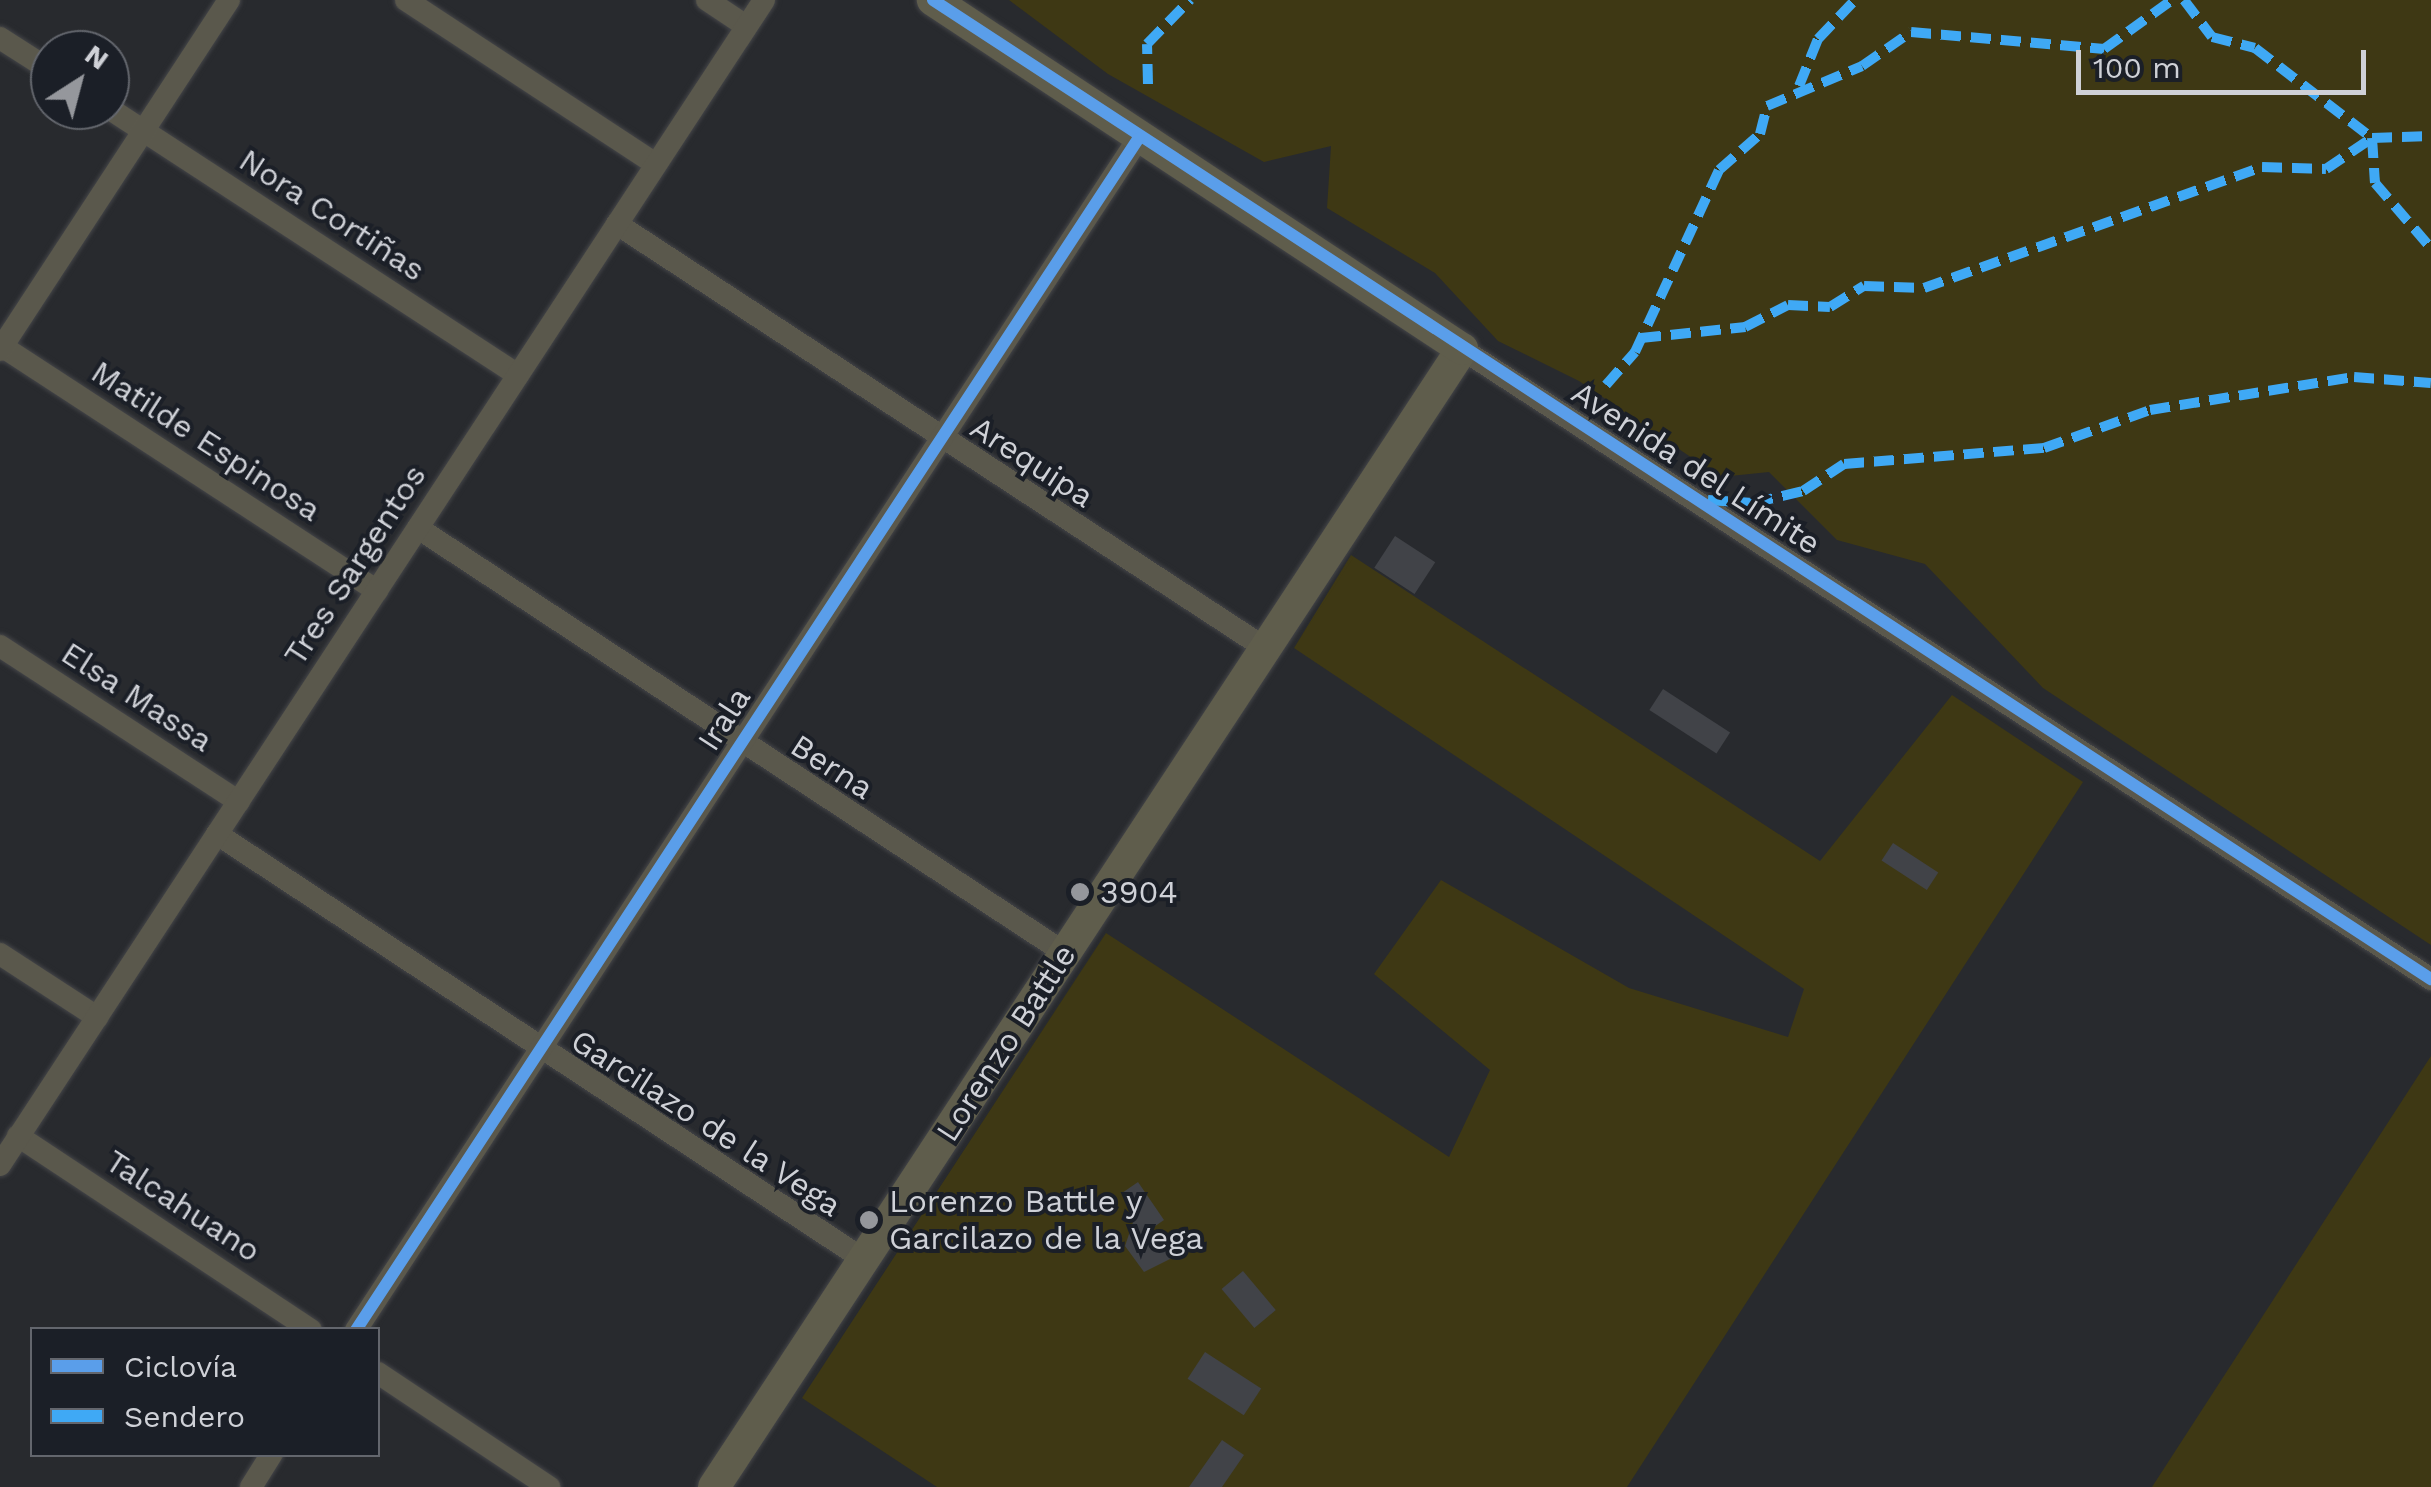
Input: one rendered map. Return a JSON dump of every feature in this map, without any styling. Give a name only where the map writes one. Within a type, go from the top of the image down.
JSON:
[{"type":"street","points":[[1,347],[230,0]]},
{"type":"street","points":[[406,0],[656,164]]},
{"type":"street","points":[[706,0],[746,26]]},
{"type":"street","name":"Tres Sargentos","points":[[0,1164],[764,0]]},
{"type":"street","name":"Avenida del Límite","points":[[933,0],[1138,138],[2431,979]]},
{"type":"street","points":[[0,38],[30,57]]},
{"type":"street","name":"Nora Cortiñas","points":[[130,122],[518,375]]},
{"type":"street","name":"Irala","points":[[358,1327],[1138,138]]},
{"type":"street","name":"Arequipa","points":[[617,224],[1265,648]]},
{"type":"street","name":"Matilde Espinosa","points":[[1,347],[376,591]]},
{"type":"street","name":"Lorenzo Battle","points":[[714,1487],[1462,349]]},
{"type":"street","name":"Berna","points":[[418,528],[1065,953]]},
{"type":"street","name":"Elsa Massa","points":[[0,646],[238,802]]},
{"type":"street","name":"Garcilazo de la Vega","points":[[218,834],[864,1259]]},
{"type":"street","points":[[0,954],[98,1017]]},
{"type":"street","name":"Talcahuano","points":[[18,1136],[307,1327]]},
{"type":"street","points":[[380,1374],[549,1487]]},
{"type":"street","points":[[250,1487],[270,1457]]},
{"type":"shaded area","points":[[1009,0],[2431,0],[2431,945],[2043,688],[1925,564],[1837,540],[1769,472],[1720,477],[1579,381],[1498,341],[1435,273],[1327,208],[1331,146],[1264,162],[1108,74]]},
{"type":"shaded area","points":[[1351,555],[1820,861],[1952,695],[2083,782],[1627,1487],[937,1487],[802,1398],[1106,933],[1449,1157],[1490,1070],[1374,974],[1441,880],[1629,988],[1788,1037],[1804,989],[1294,648]]},
{"type":"shaded area","points":[[2431,1056],[2431,1487],[2152,1487]]},
{"type":"building","points":[[1395,536],[1435,562],[1415,594],[1374,568]]},
{"type":"building","points":[[1663,689],[1730,733],[1716,754],[1649,710]]},
{"type":"building","points":[[1893,843],[1938,872],[1927,890],[1882,861]]},
{"type":"building","points":[[1138,1182],[1164,1220],[1151,1229],[1172,1258],[1144,1272],[1125,1246],[1136,1213],[1122,1193]]},
{"type":"building","points":[[1243,1271],[1276,1310],[1254,1328],[1222,1289]]},
{"type":"building","points":[[1205,1352],[1261,1388],[1244,1415],[1188,1379]]},
{"type":"building","points":[[1222,1440],[1244,1455],[1222,1487],[1189,1487]]},
{"type":"marked path","points":[[1148,84],[1147,44],[1190,0]]},
{"type":"marked path","points":[[1799,86],[1818,39],[1855,0]]},
{"type":"marked path","points":[[1606,385],[1635,352],[1719,170],[1760,134],[1767,106],[1862,66],[1911,32],[2104,49],[2172,0]]},
{"type":"marked path","points":[[2184,0],[2212,37],[2255,48],[2372,138],[2375,183],[2431,248]]},
{"type":"marked path","points":[[1641,338],[1745,327],[1788,305],[1830,307],[1864,286],[1924,288],[2262,167],[2326,169],[2372,138],[2431,136]]},
{"type":"marked path","points":[[1708,500],[1753,503],[1803,491],[1844,464],[2044,448],[2150,410],[2354,377],[2431,383]]},
{"type":"cycle path","points":[[933,0],[2431,979]]},
{"type":"cycle path","points":[[358,1327],[1138,139]]},
{"type":"place","name":"3904","points":[[1080,892]]},
{"type":"place","name":"Lorenzo Battle y Garcilazo de la Vega","points":[[869,1220]]}]
